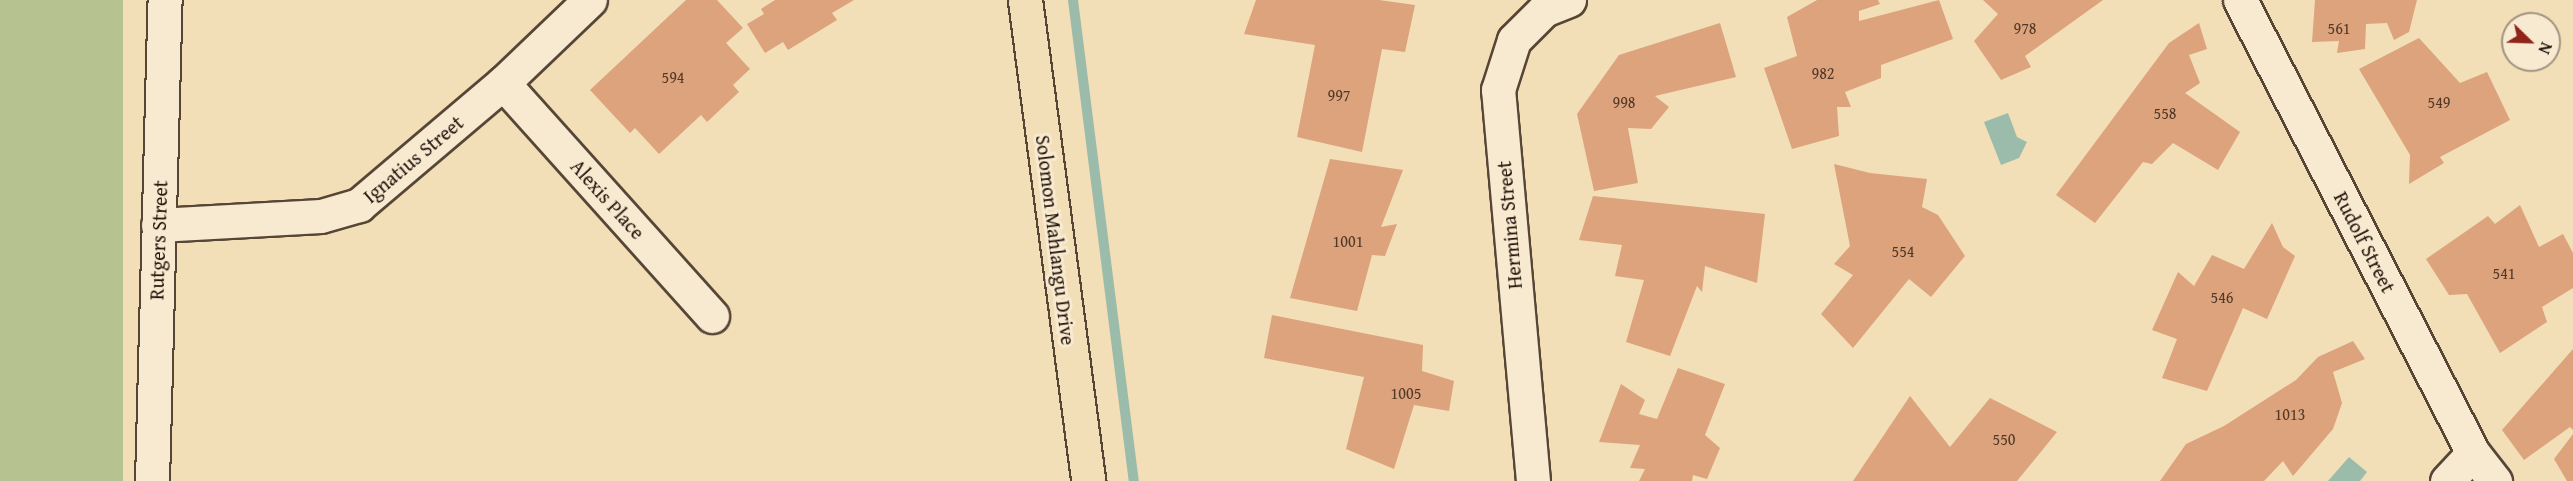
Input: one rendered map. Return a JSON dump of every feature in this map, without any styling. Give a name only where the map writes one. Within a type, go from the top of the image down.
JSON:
[{"type":"main road","name":"Solomon Mahlangu Drive","points":[[1025,0],[1088,481]]},
{"type":"street","name":"Rutgers Street","points":[[152,481],[165,0]]},
{"type":"street","name":"Ignatius Street","points":[[158,225],[321,216],[359,205],[503,82],[590,0]]},
{"type":"street","name":"Hermina Street","points":[[1533,481],[1498,90],[1514,40],[1544,10],[1569,0]]},
{"type":"street","name":"Rudolf Street","points":[[2240,0],[2473,453],[2495,481]]},
{"type":"street","name":"Alexis Place","points":[[503,82],[712,316]]},
{"type":"street","points":[[2447,481],[2473,453]]},
{"type":"green space","points":[[0,0],[123,0],[123,481],[0,481]]},
{"type":"shaded area","points":[[2008,113],[2017,137],[2027,142],[2019,158],[2001,165],[1984,122]]},
{"type":"shaded area","points":[[2349,457],[2367,472],[2360,481],[2328,481]]},
{"type":"building","points":[[686,0],[717,0],[743,28],[726,43],[750,69],[733,85],[739,92],[707,122],[701,115],[659,154],[635,128],[630,133],[590,90]]},
{"type":"building","points":[[775,0],[854,0],[832,13],[837,20],[788,50],[783,42],[765,53],[747,24],[764,14],[761,9]]},
{"type":"building","points":[[1256,0],[1379,0],[1415,5],[1405,52],[1382,49],[1362,152],[1297,137],[1315,45],[1244,34]]},
{"type":"building","points":[[1817,0],[1878,0],[1880,4],[1859,11],[1859,21],[1939,0],[1953,39],[1881,65],[1881,78],[1845,92],[1851,107],[1837,107],[1839,136],[1792,149],[1764,68],[1797,56],[1787,17]]},
{"type":"building","points":[[1983,0],[2103,0],[2025,56],[2031,67],[2001,80],[1974,41],[1998,14]]},
{"type":"building","points":[[2315,0],[2417,0],[2409,32],[2394,40],[2387,23],[2366,24],[2365,49],[2337,53],[2339,41],[2312,42]]},
{"type":"building","points":[[1720,23],[1736,77],[1655,96],[1669,107],[1651,129],[1628,128],[1638,183],[1594,191],[1577,114],[1619,55]]},
{"type":"building","points":[[2199,23],[2207,49],[2189,55],[2200,83],[2185,93],[2240,132],[2218,170],[2173,143],[2152,164],[2143,162],[2095,223],[2056,195],[2169,43]]},
{"type":"building","points":[[2419,38],[2460,83],[2487,72],[2510,120],[2440,157],[2444,163],[2409,184],[2410,155],[2359,69]]},
{"type":"building","points":[[1330,159],[1403,170],[1381,227],[1397,224],[1385,256],[1372,255],[1357,311],[1290,298]]},
{"type":"building","points":[[1834,164],[1870,173],[1927,179],[1922,207],[1938,215],[1965,256],[1931,297],[1909,279],[1853,348],[1821,314],[1853,275],[1834,264],[1850,246]]},
{"type":"building","points":[[1593,196],[1765,214],[1757,283],[1705,266],[1702,292],[1697,286],[1670,356],[1626,342],[1644,280],[1615,276],[1622,245],[1579,240]]},
{"type":"building","points":[[2520,205],[2539,247],[2563,234],[2573,253],[2573,288],[2542,307],[2547,322],[2500,353],[2467,294],[2449,295],[2426,259],[2488,216],[2495,224]]},
{"type":"building","points":[[2272,223],[2283,247],[2295,256],[2267,319],[2243,308],[2207,391],[2162,378],[2177,339],[2152,330],[2178,272],[2194,286],[2212,255],[2244,269]]},
{"type":"building","points":[[1272,315],[1423,345],[1422,371],[1454,381],[1449,411],[1414,405],[1394,469],[1346,449],[1364,377],[1264,358]]},
{"type":"building","points":[[2353,341],[2365,359],[2333,372],[2342,403],[2333,429],[2293,476],[2283,461],[2264,481],[2160,481],[2186,444],[2224,426],[2296,380],[2318,357]]},
{"type":"building","points":[[2573,349],[2573,430],[2570,427],[2524,460],[2502,430]]},
{"type":"building","points":[[1678,368],[1725,384],[1705,435],[1720,448],[1707,479],[1693,475],[1692,481],[1639,481],[1645,469],[1630,468],[1640,445],[1599,442],[1621,384],[1645,400],[1639,414],[1657,419]]},
{"type":"building","points":[[1910,396],[1950,447],[1990,398],[2057,432],[2017,481],[1853,481]]},
{"type":"building","points":[[2573,434],[2573,481],[2567,481],[2554,459]]},
{"type":"waterway","points":[[1073,0],[1134,481]]}]
